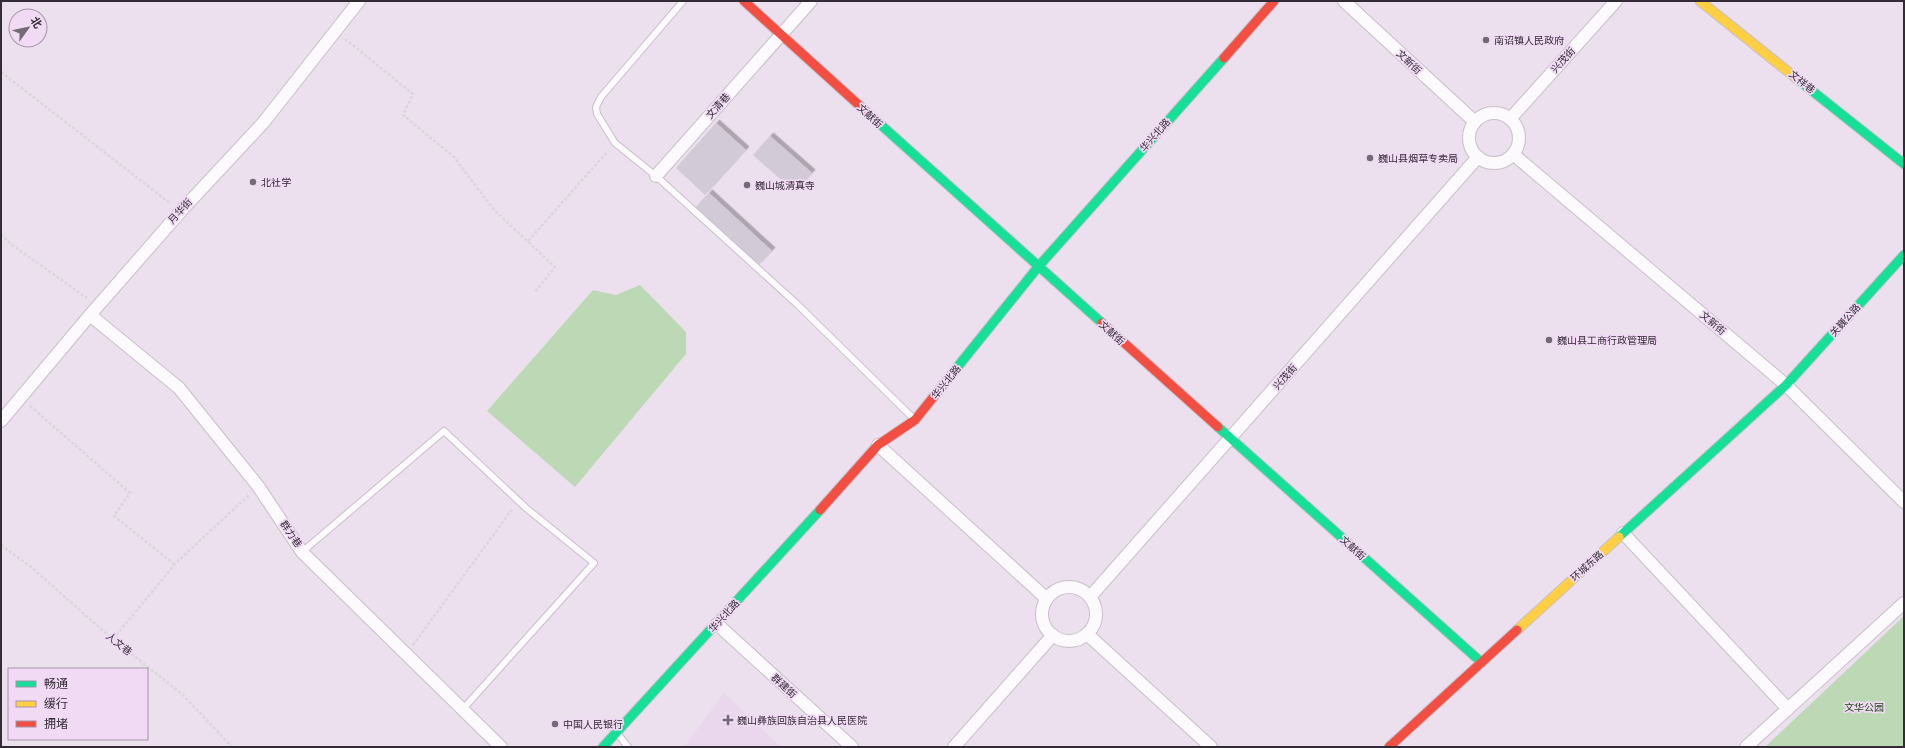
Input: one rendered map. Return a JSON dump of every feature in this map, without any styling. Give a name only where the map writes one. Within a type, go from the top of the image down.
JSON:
[{"type":"main road","name":"文献街","points":[[744,1],[1038,267],[1481,662]]},
{"type":"main road","name":"华兴北路","points":[[602,747],[717,624],[878,446],[915,420],[1038,267],[1274,1]]},
{"type":"main road","name":"文祥巷","points":[[1700,1],[1904,164]]},
{"type":"main road","name":"关巍公路","points":[[1786,385],[1904,255]]},
{"type":"main road","name":"环城东路","points":[[1389,747],[1786,385]]},
{"type":"street","name":"月华街","points":[[1,421],[98,305],[181,211],[263,123],[359,1]]},
{"type":"street","name":"文清巷","points":[[656,176],[811,1]]},
{"type":"street","name":"文新街","points":[[1344,1],[1475,122]]},
{"type":"street","name":"兴茂街","points":[[1510,119],[1616,1]]},
{"type":"street","points":[[1496,113],[1510,119],[1515,125],[1518,140],[1517,148],[1512,154],[1507,159],[1492,163],[1478,157],[1470,144],[1471,129],[1475,122],[1481,117],[1496,113]]},
{"type":"street","name":"文新街","points":[[1512,154],[1786,385],[1904,502]]},
{"type":"street","name":"兴茂街","points":[[1090,597],[1231,439],[1478,157]]},
{"type":"street","name":"群力巷","points":[[90,315],[178,388],[258,486],[302,552],[501,747]]},
{"type":"street","points":[[878,446],[1047,599]]},
{"type":"street","points":[[1623,533],[1788,709]]},
{"type":"street","points":[[1068,587],[1084,591],[1090,597],[1094,604],[1095,620],[1087,634],[1074,640],[1066,641],[1053,636],[1044,622],[1042,614],[1047,599],[1056,591],[1068,587]]},
{"type":"street","points":[[1746,747],[1904,603]]},
{"type":"street","name":"群建街","points":[[717,624],[852,747]]},
{"type":"street","points":[[1087,634],[1211,747]]},
{"type":"street","points":[[954,747],[1053,636]]},
{"type":"lane","points":[[683,1],[601,96],[596,107],[597,114],[615,143],[656,176],[798,305],[915,420]]},
{"type":"lane","points":[[302,552],[444,431],[518,501],[594,563],[463,709]]},
{"type":"lane","points":[[616,732],[628,747]]},
{"type":"path","points":[[335,32],[413,94],[403,115],[454,157],[494,210],[555,267],[535,292]]},
{"type":"path","points":[[1,72],[181,211]]},
{"type":"path","points":[[528,241],[615,143]]},
{"type":"path","points":[[1,234],[12,245],[98,305]]},
{"type":"path","points":[[21,397],[130,493],[114,516],[174,564]]},
{"type":"path","points":[[113,639],[174,564],[258,486]]},
{"type":"path","points":[[406,654],[518,501]]},
{"type":"path","name":"人文巷","points":[[1,545],[31,567],[113,639],[184,695],[232,747]]},
{"type":"shaded area","name":"巍山彝族回族自治县人民医院","points":[[724,693],[781,747],[684,747]]},
{"type":"green space","points":[[640,285],[686,332],[686,354],[575,487],[487,411],[593,290],[616,295]]},
{"type":"green space","name":"文华公园","points":[[1904,616],[1904,747],[1765,747]]},
{"type":"building","points":[[716,123],[746,150],[705,195],[676,168]]},
{"type":"building","points":[[770,136],[812,173],[795,192],[753,155]]},
{"type":"building","points":[[709,193],[772,251],[758,266],[695,208]]},
{"type":"traffic: fast","points":[[955,370],[1038,267],[1224,58]]},
{"type":"traffic: fast","points":[[1796,78],[1904,164]]},
{"type":"traffic: fast","points":[[871,116],[1102,323]]},
{"type":"traffic: fast","points":[[1619,537],[1786,385],[1904,255]]},
{"type":"traffic: fast","points":[[1218,427],[1481,662]]},
{"type":"traffic: fast","points":[[603,747],[820,510]]},
{"type":"traffic: slow","points":[[1700,1],[1796,78]]},
{"type":"traffic: slow","points":[[1517,630],[1619,537]]},
{"type":"traffic: jam","points":[[744,1],[871,116]]},
{"type":"traffic: jam","points":[[1224,58],[1274,1]]},
{"type":"traffic: jam","points":[[1102,323],[1218,427]]},
{"type":"traffic: jam","points":[[820,510],[878,445],[915,420],[955,370]]},
{"type":"traffic: jam","points":[[1389,747],[1517,630]]},
{"type":"place","name":"南诏镇人民政府","points":[[1486,40]]},
{"type":"place","name":"巍山县烟草专卖局","points":[[1370,158]]},
{"type":"place","name":"北社学","points":[[253,182]]},
{"type":"place","name":"巍山城清真寺","points":[[747,185]]},
{"type":"place","name":"巍山县工商行政管理局","points":[[1549,340]]},
{"type":"place","name":"巍山彝族回族自治县人民医院","points":[[728,720]]},
{"type":"place","name":"中国人民银行","points":[[555,724]]}]
